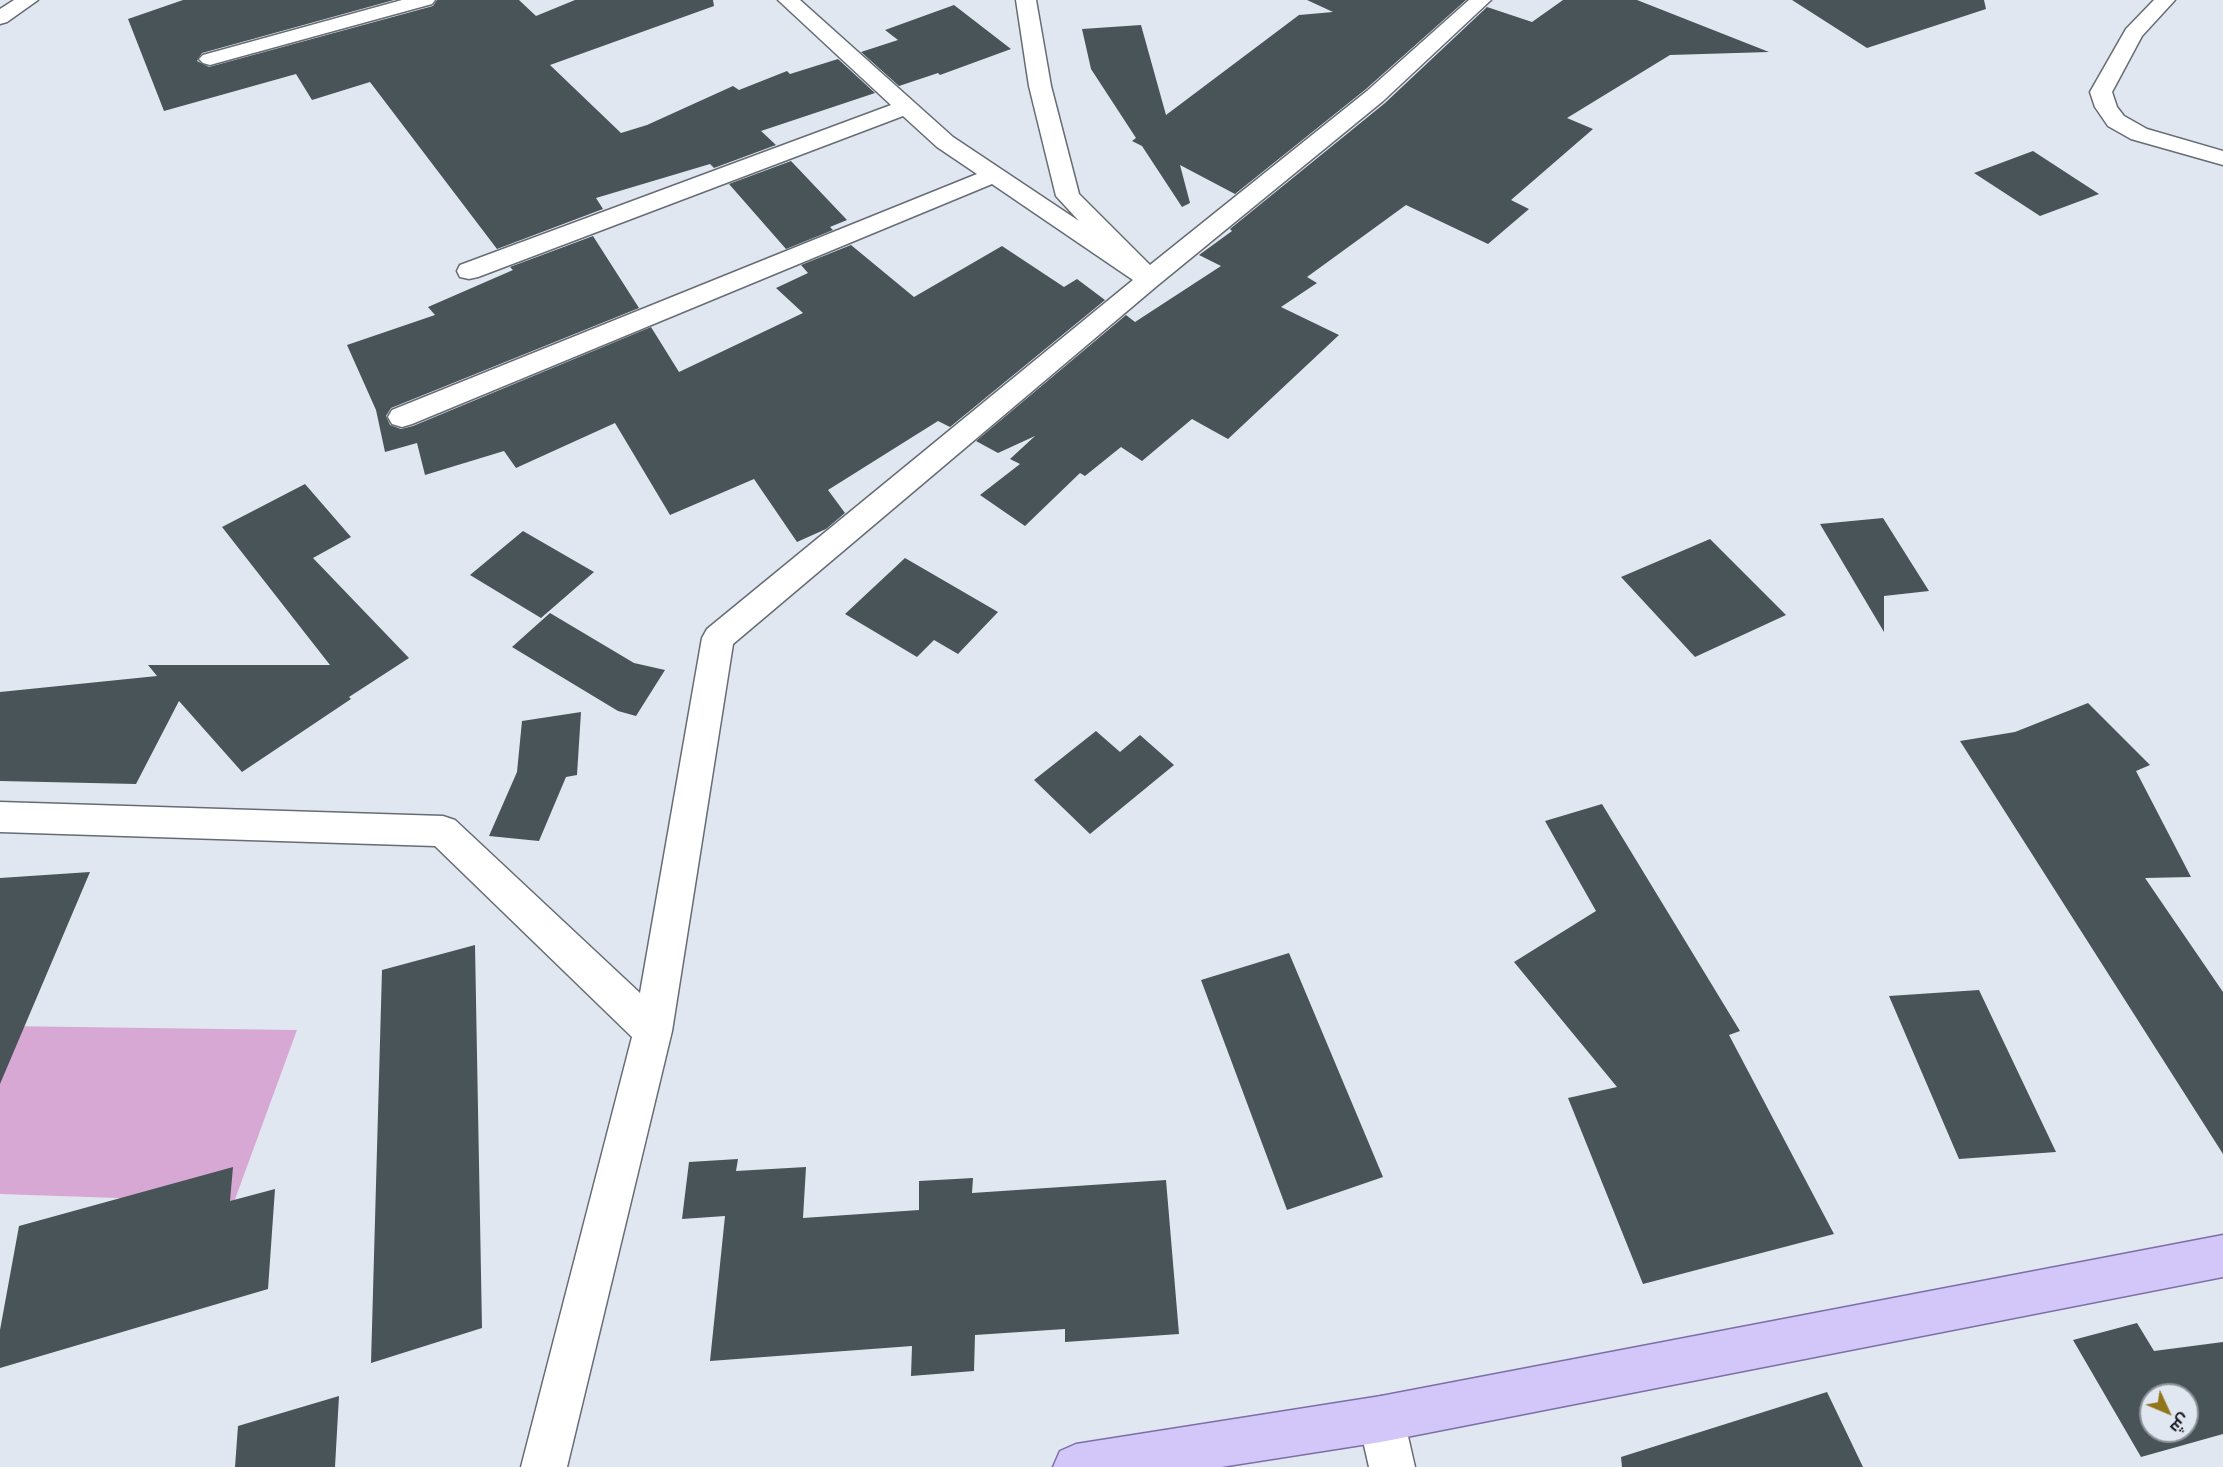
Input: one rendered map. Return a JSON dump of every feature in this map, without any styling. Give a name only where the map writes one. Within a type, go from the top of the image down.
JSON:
[{"type":"main road","points":[[1076,1467],[1381,1419],[2223,1256]]},
{"type":"street","points":[[0,18],[28,0]]},
{"type":"street","points":[[210,59],[425,0]]},
{"type":"street","points":[[788,0],[945,142],[1149,279]]},
{"type":"street","points":[[1026,0],[1040,86],[1068,196],[1149,279]]},
{"type":"street","points":[[544,1467],[653,1031],[718,638],[1149,279],[1375,96],[1481,0]]},
{"type":"street","points":[[2165,0],[2133,33],[2101,92],[2106,107],[2116,121],[2139,134],[2223,158]]},
{"type":"street","points":[[469,271],[906,107]]},
{"type":"street","points":[[402,417],[994,175]]},
{"type":"street","points":[[0,817],[443,831],[653,1031]]},
{"type":"street","points":[[1381,1419],[1392,1467]]},
{"type":"shaded area","points":[[2,1026],[297,1030],[234,1202],[0,1194],[0,1032]]},
{"type":"building","points":[[183,0],[394,0],[202,53],[197,61],[209,67],[433,6],[437,0],[519,0],[536,16],[575,0],[713,0],[714,6],[550,65],[621,133],[647,125],[733,86],[739,90],[787,71],[790,74],[838,59],[875,93],[761,131],[776,145],[714,168],[710,164],[596,198],[603,209],[497,249],[370,82],[312,100],[296,74],[164,111],[128,19]]},
{"type":"building","points":[[1307,0],[1466,0],[1366,89],[1235,194],[1180,165],[1190,203],[1182,207],[1142,146],[1132,141],[1136,138],[1091,69],[1082,29],[1141,25],[1166,115],[1299,15],[1333,12]]},
{"type":"building","points":[[1563,0],[1637,0],[1769,52],[1670,55],[1567,118],[1593,129],[1511,200],[1529,209],[1488,244],[1406,205],[1307,277],[1317,283],[1281,307],[1339,335],[1228,439],[1192,419],[1142,461],[1121,447],[1085,476],[1080,473],[1025,526],[980,495],[1020,464],[1010,459],[1035,436],[998,453],[976,441],[1126,315],[1135,322],[1221,266],[1199,255],[1232,231],[1230,229],[1385,103],[1487,7],[1532,22]]},
{"type":"building","points":[[1792,0],[1984,0],[1986,9],[1867,48]]},
{"type":"building","points":[[954,5],[1011,49],[940,75],[938,73],[899,86],[861,52],[898,40],[885,30]]},
{"type":"building","points":[[2033,151],[2099,194],[2040,216],[1974,173]]},
{"type":"building","points":[[791,161],[847,220],[830,227],[833,230],[786,249],[729,184]]},
{"type":"building","points":[[593,236],[639,308],[391,408],[386,416],[390,425],[401,429],[413,426],[651,327],[679,372],[803,313],[776,288],[808,273],[801,265],[851,245],[914,297],[1002,246],[1064,287],[1077,279],[1105,300],[950,427],[938,421],[828,490],[845,513],[826,529],[797,542],[754,479],[670,515],[615,423],[516,468],[504,451],[425,475],[417,443],[385,452],[376,410],[347,345],[435,315],[428,307],[513,270],[510,267]]},
{"type":"building","points":[[305,484],[351,537],[313,558],[409,658],[242,772],[179,701],[136,784],[0,781],[0,692],[157,676],[148,665],[330,665],[222,527]]},
{"type":"building","points":[[1883,518],[1929,591],[1884,596],[1884,632],[1820,524]]},
{"type":"building","points":[[523,531],[594,572],[541,618],[470,575]]},
{"type":"building","points":[[1710,539],[1786,615],[1695,657],[1621,577]]},
{"type":"building","points":[[905,558],[998,612],[958,654],[934,640],[917,657],[845,614]]},
{"type":"building","points":[[550,613],[634,663],[665,670],[636,716],[618,711],[512,647]]},
{"type":"building","points":[[2088,703],[2150,765],[2136,771],[2191,877],[2145,878],[2223,992],[2223,1154],[1960,741],[2015,732]]},
{"type":"building","points":[[581,712],[577,775],[566,777],[539,841],[489,836],[517,772],[522,721]]},
{"type":"building","points":[[1096,731],[1120,752],[1140,735],[1174,765],[1090,834],[1034,780]]},
{"type":"building","points":[[1602,804],[1740,1031],[1729,1035],[1834,1234],[1643,1284],[1568,1098],[1617,1087],[1514,962],[1596,911],[1545,821]]},
{"type":"building","points":[[90,872],[0,1084],[0,878]]},
{"type":"building","points":[[475,945],[482,1328],[371,1363],[382,970]]},
{"type":"building","points":[[1289,953],[1383,1177],[1287,1210],[1201,980]]},
{"type":"building","points":[[1979,990],[2056,1152],[1959,1159],[1889,996]]},
{"type":"building","points":[[738,1159],[736,1171],[806,1167],[803,1218],[919,1210],[919,1181],[973,1178],[972,1193],[1166,1180],[1179,1334],[1065,1342],[1065,1329],[975,1335],[974,1371],[911,1376],[912,1346],[710,1361],[725,1216],[682,1219],[689,1162]]},
{"type":"building","points":[[233,1167],[230,1201],[275,1189],[268,1289],[0,1368],[0,1330],[19,1226]]},
{"type":"building","points":[[2137,1323],[2154,1351],[2223,1342],[2223,1434],[2199,1441],[2199,1383],[2139,1383],[2139,1443],[2191,1443],[2141,1457],[2073,1340]]},
{"type":"building","points":[[1827,1392],[1863,1467],[1622,1467],[1621,1457]]},
{"type":"building","points":[[339,1396],[335,1467],[235,1467],[238,1426]]}]
